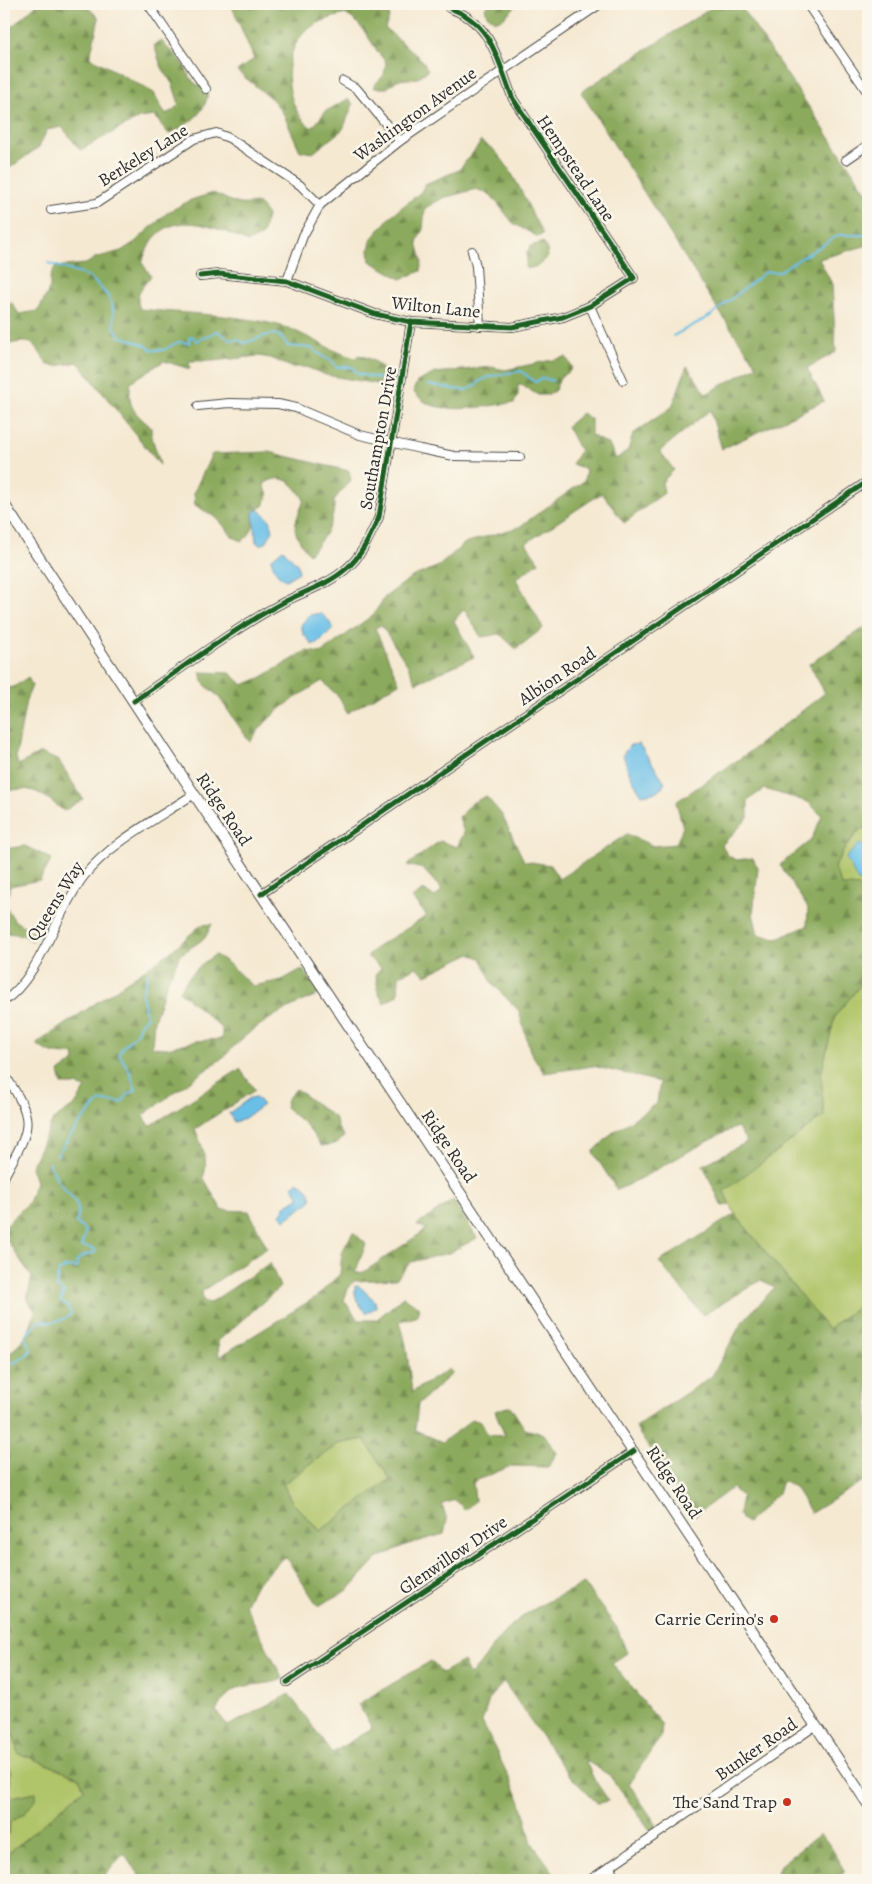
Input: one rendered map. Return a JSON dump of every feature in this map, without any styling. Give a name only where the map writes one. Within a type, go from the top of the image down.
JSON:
[{"type":"main road","name":"Ridge Road","points":[[4,504],[194,794],[868,1804]]},
{"type":"street","points":[[148,4],[206,89]]},
{"type":"street","points":[[807,4],[868,93]]},
{"type":"street","name":"Washington Avenue","points":[[287,281],[303,236],[320,204],[400,141],[595,5]]},
{"type":"street","name":"Hempstead Lane","points":[[449,8],[466,14],[481,28],[498,52],[502,70],[513,99],[634,278]]},
{"type":"street","points":[[343,81],[357,89],[400,141]]},
{"type":"street","name":"Berkeley Lane","points":[[51,210],[97,203],[194,138],[216,133],[229,138],[300,185],[320,204]]},
{"type":"street","points":[[846,160],[868,145]]},
{"type":"street","points":[[472,251],[476,266],[480,326]]},
{"type":"street","name":"Wilton Lane","points":[[200,276],[219,274],[287,281],[375,314],[411,322],[512,327],[536,324],[563,317],[590,306],[634,278]]},
{"type":"street","points":[[590,306],[624,380]]},
{"type":"street","name":"Southampton Drive","points":[[134,701],[284,602],[319,587],[348,568],[366,543],[379,517],[411,322]]},
{"type":"street","points":[[198,406],[229,402],[278,404],[296,408],[360,435],[392,441],[420,450],[454,456],[520,456]]},
{"type":"street","name":"Albion Road","points":[[261,894],[868,481]]},
{"type":"street","name":"Queens Way","points":[[4,1001],[27,977],[83,877],[104,855],[194,794]]},
{"type":"street","points":[[4,1074],[18,1095],[27,1116],[27,1132],[4,1177]]},
{"type":"street","name":"Glenwillow Drive","points":[[287,1682],[634,1452]]},
{"type":"street","name":"Bunker Road","points":[[590,1880],[815,1726]]},
{"type":"street","points":[[609,1867],[618,1880]]},
{"type":"green space","points":[[41,4],[84,4],[99,18],[90,57],[154,93],[165,114],[172,111],[179,104],[173,85],[161,66],[154,45],[162,41],[179,58],[193,81],[208,87],[205,103],[201,110],[184,126],[169,134],[154,116],[139,118],[80,150],[62,127],[47,130],[39,147],[4,172],[4,26],[8,30],[35,6]]},
{"type":"green space","points":[[231,4],[330,4],[332,6],[335,4],[391,4],[385,28],[422,60],[428,70],[418,78],[397,80],[387,88],[374,88],[375,84],[384,75],[386,62],[358,23],[345,14],[312,26],[296,44],[291,56],[289,83],[291,97],[296,109],[303,120],[312,128],[326,111],[348,99],[353,104],[343,129],[313,153],[300,151],[283,113],[273,100],[237,71],[254,59]]},
{"type":"green space","points":[[489,4],[518,4],[501,20],[495,21],[487,15],[485,7]]},
{"type":"green space","points":[[717,4],[739,4],[868,194],[868,245],[819,259],[832,284],[836,352],[807,368],[824,401],[722,449],[710,410],[660,451],[674,470],[662,482],[664,493],[624,523],[602,493],[526,543],[539,562],[516,579],[543,628],[516,649],[500,634],[481,637],[464,609],[454,621],[474,657],[416,683],[407,664],[381,625],[375,628],[399,683],[347,713],[339,697],[322,681],[291,701],[265,722],[250,742],[218,696],[205,685],[200,672],[230,673],[243,685],[260,678],[307,651],[321,653],[373,615],[385,597],[412,577],[439,566],[465,543],[519,527],[584,481],[586,469],[572,464],[580,451],[567,426],[582,413],[591,419],[591,435],[609,445],[616,459],[628,450],[633,434],[672,407],[687,366],[706,394],[757,366],[717,308],[581,92]]},
{"type":"green space","points":[[480,141],[493,149],[508,168],[543,234],[538,237],[513,223],[491,195],[476,189],[443,198],[425,208],[423,229],[417,242],[422,261],[421,271],[401,279],[370,261],[369,249],[372,238],[391,216],[421,192],[425,184],[459,170],[479,145]]},
{"type":"green space","points":[[213,193],[239,204],[256,203],[261,206],[267,216],[262,235],[248,242],[217,229],[186,223],[172,226],[160,232],[150,245],[142,263],[151,276],[138,295],[140,309],[227,316],[261,321],[288,328],[345,355],[355,358],[359,355],[373,361],[390,378],[389,386],[326,375],[306,367],[291,367],[271,358],[258,356],[213,361],[189,361],[190,369],[164,361],[131,382],[130,390],[133,408],[151,427],[160,465],[78,362],[57,366],[48,365],[31,343],[22,342],[4,345],[4,301],[12,303],[19,314],[38,311],[50,288],[50,277],[55,267],[86,264],[95,258],[121,251],[135,242],[168,212],[191,200]]},
{"type":"green space","points":[[543,242],[548,257],[538,266],[526,269],[527,252],[531,246]]},
{"type":"green space","points":[[566,357],[572,367],[569,372],[561,376],[555,390],[549,395],[538,395],[518,383],[518,395],[514,403],[474,408],[446,408],[422,400],[413,391],[417,382],[435,373],[491,367],[505,370]]},
{"type":"green space","points":[[269,452],[349,471],[351,480],[334,500],[333,516],[328,530],[309,554],[299,539],[295,528],[304,500],[292,484],[287,481],[277,479],[264,484],[268,496],[264,505],[253,512],[252,528],[242,541],[233,537],[218,519],[195,505],[194,492],[212,454]]},
{"type":"green space","points":[[864,628],[868,629],[868,826],[852,839],[834,868],[842,886],[868,887],[868,976],[835,1016],[821,1074],[824,1116],[724,1191],[730,1205],[722,1206],[703,1165],[747,1142],[737,1127],[617,1190],[593,1152],[611,1134],[657,1103],[660,1082],[593,1066],[544,1073],[530,1051],[519,1011],[492,983],[481,958],[469,954],[426,975],[416,967],[399,976],[398,995],[384,1003],[378,993],[376,973],[381,968],[367,956],[377,947],[427,916],[412,898],[423,890],[435,897],[442,890],[423,869],[407,865],[440,841],[457,847],[464,833],[459,817],[472,803],[486,796],[502,815],[524,861],[550,865],[559,879],[627,834],[653,846],[676,844],[683,827],[676,802],[748,753],[825,693],[809,664]],"holes":[[[764,789],[808,802],[822,816],[811,840],[780,865],[808,908],[807,926],[777,939],[758,934],[753,914],[758,869],[753,858],[736,860],[727,855],[722,845],[748,818],[748,800]]]},
{"type":"green space","points":[[28,677],[32,686],[26,700],[16,757],[18,765],[41,753],[59,761],[83,799],[64,811],[37,792],[23,789],[4,792],[4,683],[6,688],[14,687]]},
{"type":"green space","points":[[868,826],[868,887],[842,886],[834,868],[852,839]]},
{"type":"green space","points":[[4,846],[11,848],[25,846],[52,859],[40,880],[10,886],[6,907],[15,921],[37,934],[32,941],[23,935],[7,933],[4,938]]},
{"type":"green space","points":[[212,924],[205,938],[180,955],[167,982],[154,1020],[152,1047],[167,1048],[196,1041],[222,1039],[222,1028],[179,991],[186,980],[204,962],[215,955],[226,961],[253,986],[282,980],[302,969],[320,994],[269,1019],[234,1046],[225,1056],[143,1115],[150,1126],[240,1069],[255,1090],[195,1129],[206,1165],[203,1177],[222,1210],[249,1211],[267,1248],[202,1291],[203,1301],[210,1303],[270,1263],[280,1287],[218,1341],[219,1357],[316,1297],[340,1274],[342,1252],[353,1232],[366,1244],[355,1273],[364,1272],[427,1229],[417,1225],[453,1200],[477,1238],[449,1253],[411,1262],[396,1279],[354,1281],[348,1289],[344,1300],[358,1320],[376,1320],[403,1297],[420,1307],[416,1317],[400,1321],[406,1345],[412,1392],[449,1369],[453,1373],[418,1404],[415,1430],[442,1442],[471,1419],[481,1422],[488,1435],[505,1436],[495,1411],[510,1406],[525,1429],[544,1434],[557,1453],[548,1467],[511,1466],[473,1482],[475,1501],[465,1510],[455,1500],[442,1504],[447,1520],[444,1534],[405,1545],[377,1559],[348,1590],[318,1606],[285,1556],[256,1584],[245,1605],[283,1679],[236,1689],[228,1695],[216,1711],[228,1726],[289,1694],[332,1753],[372,1728],[358,1704],[431,1661],[442,1673],[463,1661],[469,1675],[509,1627],[529,1612],[584,1584],[617,1628],[627,1653],[612,1663],[662,1725],[661,1736],[629,1784],[658,1827],[650,1830],[609,1775],[585,1760],[594,1779],[609,1801],[597,1803],[567,1773],[504,1682],[490,1697],[482,1722],[521,1802],[532,1843],[559,1880],[143,1880],[124,1853],[101,1880],[4,1880],[4,1857],[84,1789],[79,1777],[18,1753],[12,1730],[4,1727],[4,1360],[28,1334],[35,1311],[27,1299],[32,1277],[4,1236],[4,1227],[28,1203],[36,1182],[31,1167],[53,1120],[75,1105],[86,1088],[76,1085],[62,1085],[59,1072],[75,1061],[74,1054],[54,1054],[36,1044],[169,953],[201,925]],"holes":[[[364,1439],[390,1479],[320,1531],[292,1502],[283,1484],[338,1444]]]},
{"type":"green space","points":[[868,976],[868,1299],[828,1329],[735,1214],[723,1191],[824,1116],[821,1074],[835,1016]]},
{"type":"green space","points":[[296,1089],[335,1118],[338,1128],[344,1136],[340,1141],[321,1146],[306,1125],[285,1107],[287,1099]]},
{"type":"green space","points":[[735,1214],[828,1329],[868,1299],[868,1478],[811,1513],[795,1487],[782,1481],[778,1493],[747,1523],[741,1519],[739,1513],[742,1497],[732,1488],[694,1516],[635,1427],[712,1376],[742,1322],[775,1287],[761,1280],[703,1315],[659,1262]]},
{"type":"green space","points":[[364,1439],[391,1479],[321,1531],[292,1502],[283,1484],[338,1444]]},
{"type":"green space","points":[[4,1727],[12,1729],[18,1753],[79,1777],[85,1789],[4,1857],[4,1835],[9,1834],[10,1822],[25,1813],[35,1792],[11,1798],[9,1789],[11,1770],[4,1764]]},
{"type":"green space","points":[[4,1764],[11,1769],[9,1789],[11,1797],[36,1792],[36,1799],[25,1813],[10,1822],[9,1834],[4,1835]]},
{"type":"green space","points":[[820,1834],[831,1847],[845,1872],[833,1880],[774,1880],[780,1865]]},
{"type":"water","points":[[259,509],[270,520],[273,530],[266,543],[260,545],[256,542],[253,512]]},
{"type":"water","points":[[283,549],[298,565],[299,572],[286,580],[274,569],[271,559]]},
{"type":"water","points":[[321,613],[329,621],[333,629],[321,641],[312,645],[303,633],[301,625],[309,615]]},
{"type":"water","points":[[639,744],[665,782],[662,788],[653,793],[642,795],[626,765],[623,754],[630,745]]},
{"type":"water","points":[[859,844],[868,848],[868,884],[858,881],[846,858]]},
{"type":"water","points":[[256,1097],[263,1105],[242,1120],[234,1122],[229,1113],[250,1098]]},
{"type":"water","points":[[297,1182],[308,1189],[311,1201],[285,1220],[280,1215],[286,1205],[299,1198],[293,1186]]},
{"type":"water","points":[[358,1285],[375,1301],[376,1307],[367,1313],[356,1297],[355,1286]]},
{"type":"waterway","points":[[673,336],[710,316],[765,272],[778,272],[839,235],[868,235]]},
{"type":"waterway","points":[[48,263],[87,276],[94,281],[108,296],[113,307],[114,326],[120,336],[145,345],[152,350],[164,350],[178,342],[189,343],[189,338],[192,336],[197,341],[218,331],[230,340],[237,339],[244,343],[271,334],[279,335],[288,346],[311,348],[327,359],[330,359],[337,367],[352,367],[358,374],[387,380]]},
{"type":"waterway","points":[[427,385],[466,390],[491,376],[521,371],[535,382],[544,378],[553,381]]},
{"type":"waterway","points":[[57,1155],[79,1124],[100,1101],[122,1102],[128,1094],[136,1090],[130,1072],[119,1054],[123,1046],[132,1038],[142,1021],[147,1017],[142,995],[148,973]]},
{"type":"waterway","points":[[4,1368],[26,1356],[31,1350],[25,1336],[39,1321],[56,1321],[64,1319],[71,1314],[68,1306],[60,1301],[64,1292],[57,1288],[56,1283],[59,1271],[67,1267],[77,1268],[76,1263],[81,1257],[96,1252],[95,1249],[81,1246],[86,1232],[77,1223],[76,1202],[61,1185],[49,1166],[50,1163]]},
{"type":"cycle path","points":[[200,276],[219,274],[287,281],[375,314],[411,322],[512,327],[563,317],[590,306],[634,278],[513,99],[492,44],[475,23],[449,8]]},
{"type":"cycle path","points":[[134,701],[264,613],[340,574],[357,557],[366,544],[379,517],[411,322]]},
{"type":"cycle path","points":[[261,894],[868,481]]},
{"type":"cycle path","points":[[287,1682],[634,1451]]},
{"type":"place","name":"Carrie Cerino's","points":[[774,1619]]},
{"type":"place","name":"The Sand Trap","points":[[787,1802]]}]
